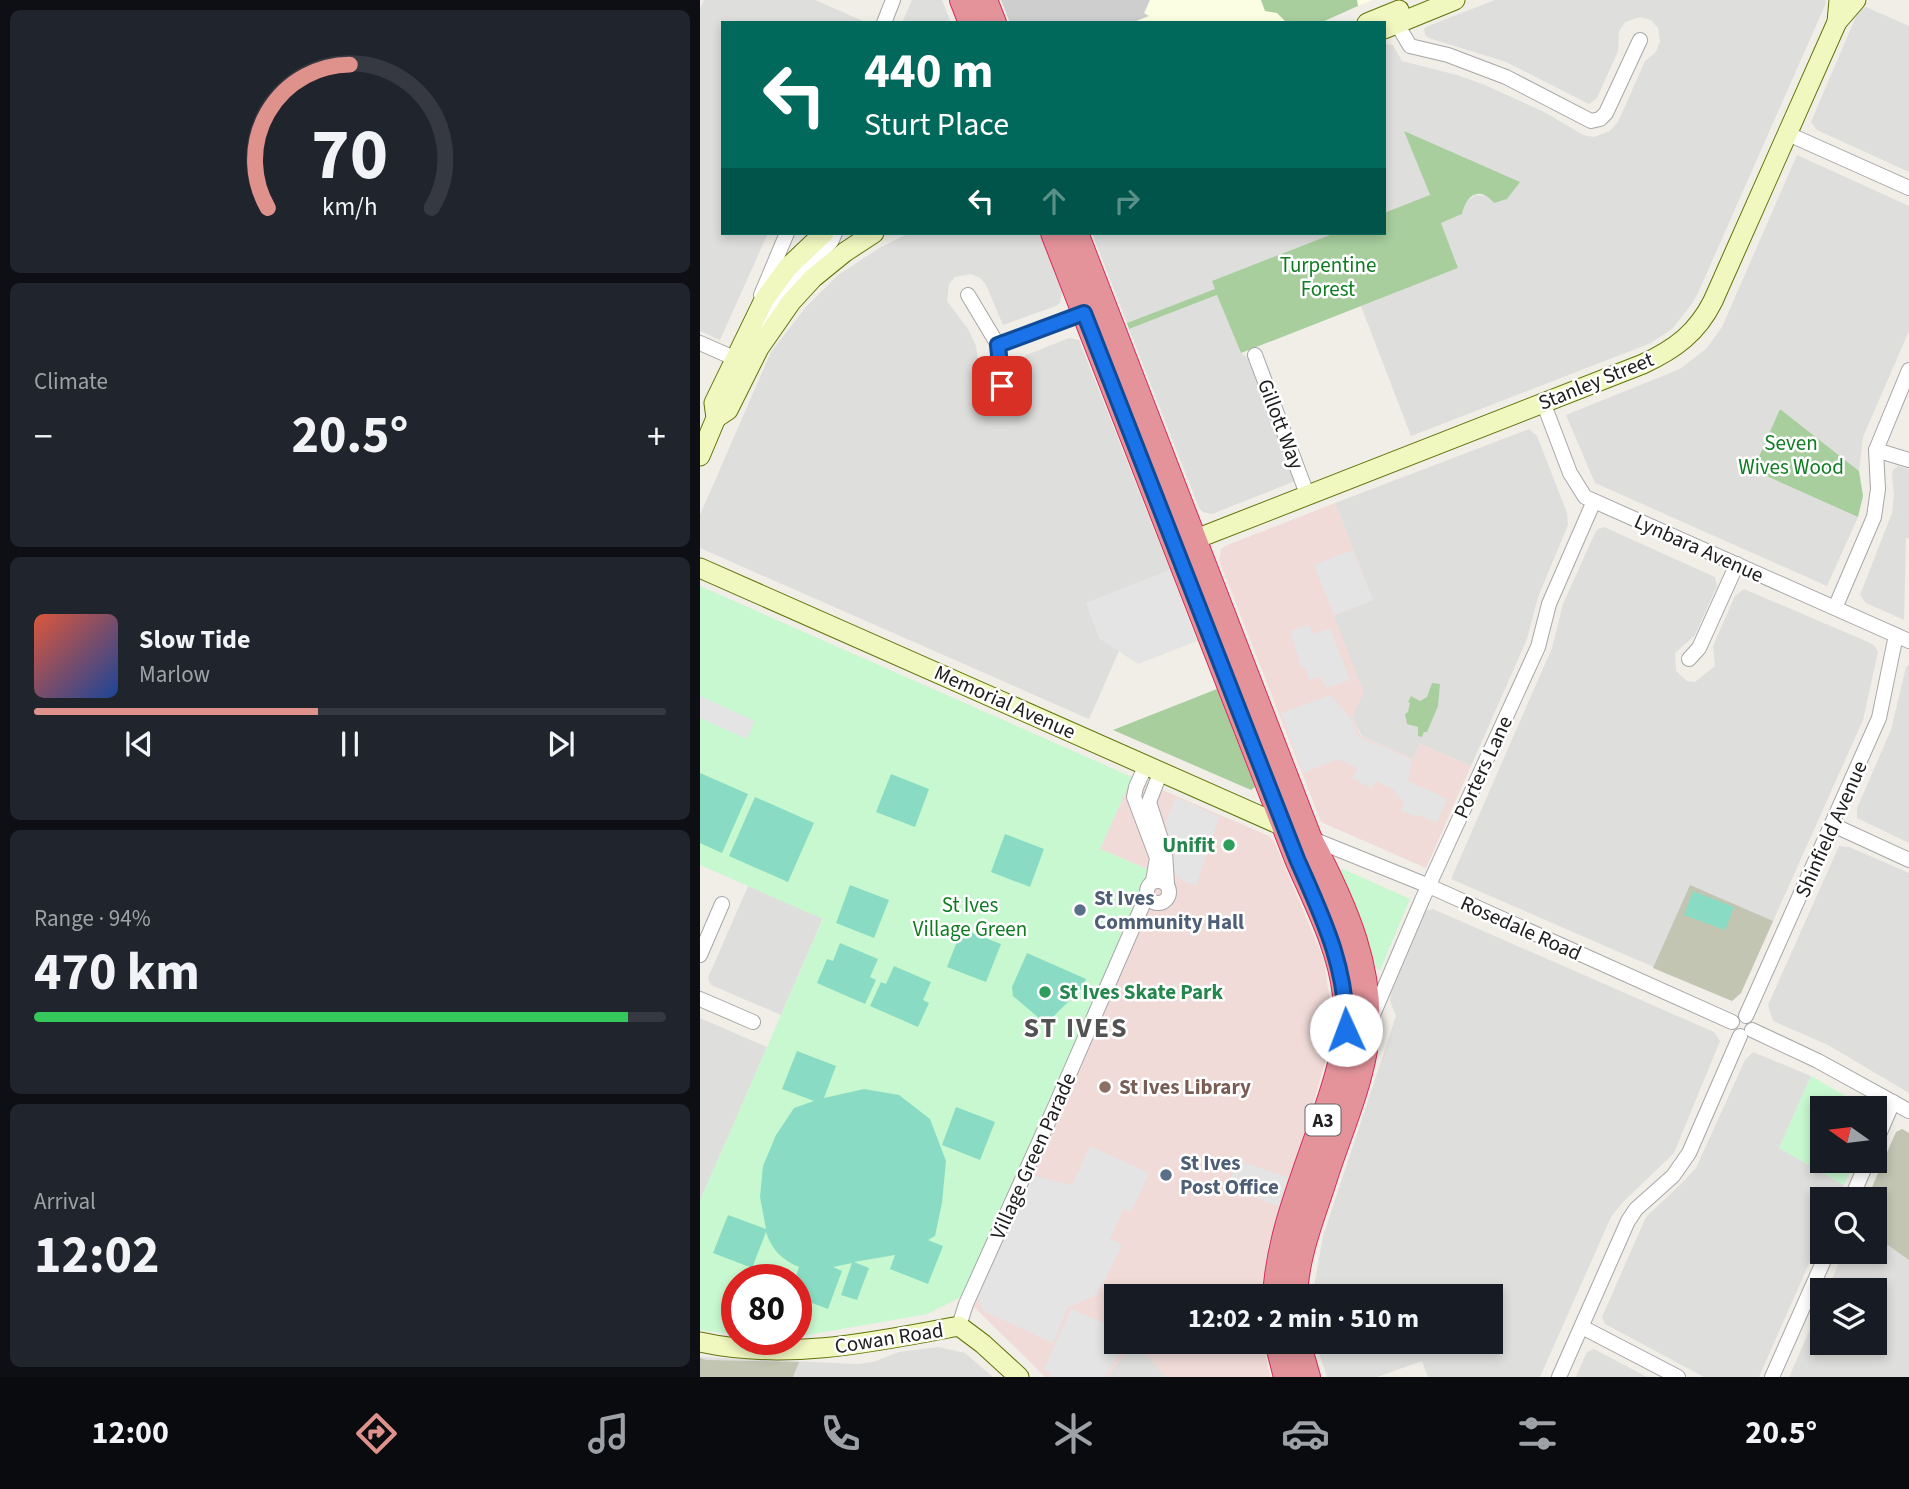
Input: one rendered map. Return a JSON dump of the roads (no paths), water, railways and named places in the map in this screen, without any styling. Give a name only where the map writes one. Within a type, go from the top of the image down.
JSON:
[{"type":"highway","points":[[962,0],[970,21]]},
{"type":"highway","points":[[985,0],[993,21]]},
{"type":"highway","name":"A3","points":[[1054,235],[1084,313],[1185,543],[1359,954],[1368,1003],[1367,1030],[1360,1071],[1301,1254],[1298,1284]]},
{"type":"highway","name":"A3","points":[[1077,235],[1285,827],[1338,959],[1345,996],[1346,1030],[1340,1068],[1284,1242],[1277,1284]]},
{"type":"highway","points":[[1280,1354],[1286,1377]]},
{"type":"highway","points":[[1301,1354],[1308,1377]]},
{"type":"street","points":[[885,21],[893,0]]},
{"type":"street","points":[[1372,21],[1423,0]]},
{"type":"street","points":[[1455,0],[1391,26],[1410,46],[1448,55],[1506,76],[1591,121],[1600,120],[1606,113],[1640,40]]},
{"type":"street","name":"Stanley Street","points":[[1185,543],[1643,364],[1676,347],[1697,328],[1713,301],[1836,22],[1839,0]]},
{"type":"street","name":"Stanley Street","points":[[1836,22],[1856,0]]},
{"type":"street","points":[[1786,133],[1909,188]]},
{"type":"street","points":[[742,362],[786,235]]},
{"type":"street","points":[[742,362],[764,300],[802,252],[822,235]]},
{"type":"street","points":[[700,456],[716,418],[714,403],[742,362],[772,309],[831,242],[834,235]]},
{"type":"street","points":[[742,362],[813,278],[871,235]]},
{"type":"street","points":[[968,295],[998,345],[1002,386]]},
{"type":"street","points":[[998,345],[1084,313]]},
{"type":"street","points":[[700,343],[742,362]]},
{"type":"street","name":"Gillott Way","points":[[1255,355],[1307,494]]},
{"type":"street","points":[[1835,608],[1874,517],[1878,489],[1876,450],[1909,370]]},
{"type":"street","name":"Lynbara Avenue","points":[[1543,402],[1570,473],[1583,495],[1903,638]]},
{"type":"street","points":[[1876,450],[1909,460]]},
{"type":"street","name":"Porters Lane","points":[[1367,1030],[1536,650],[1549,604],[1594,501]]},
{"type":"street","points":[[1689,659],[1699,648],[1737,564]]},
{"type":"street","name":"Memorial Avenue","points":[[700,568],[1309,837]]},
{"type":"street","name":"Shinfield Avenue","points":[[1746,1016],[1879,718],[1903,638]]},
{"type":"street","name":"Village Green Parade","points":[[959,1326],[966,1304],[1153,894],[1165,852],[1149,802],[1153,768]]},
{"type":"street","points":[[1833,825],[1909,860]]},
{"type":"street","name":"Rosedale Road","points":[[1309,837],[1429,886],[1732,1022]]},
{"type":"street","points":[[700,955],[722,904]]},
{"type":"street","points":[[700,999],[753,1022]]},
{"type":"street","points":[[1559,1377],[1628,1221],[1636,1209],[1673,1175],[1689,1153],[1746,1033],[1752,1020],[1740,1016],[1732,1022],[1732,1029],[1746,1033],[1818,1061],[1909,1111]]},
{"type":"street","points":[[1887,1116],[1893,1102]]},
{"type":"street","points":[[1772,1377],[1822,1264]]},
{"type":"street","name":"Cowan Road","points":[[700,1342],[750,1349],[821,1349],[959,1326],[1019,1377]]},
{"type":"street","points":[[1582,1327],[1678,1377]]},
{"type":"place","name":"Unifit","points":[[1229,845]]},
{"type":"place","name":"St Ives Community Hall","points":[[1080,910]]},
{"type":"place","name":"St Ives Skate Park","points":[[1045,992]]},
{"type":"place","name":"St Ives Library","points":[[1105,1087]]},
{"type":"place","name":"St Ives Post Office","points":[[1166,1175]]},
{"type":"district","name":"ST IVES","points":[[1076,1027]]},
{"type":"park label","name":"Turpentine Forest","points":[[1328,277]]},
{"type":"park label","name":"Seven Wives Wood","points":[[1791,455]]},
{"type":"park label","name":"St Ives Village Green","points":[[970,917]]}]
